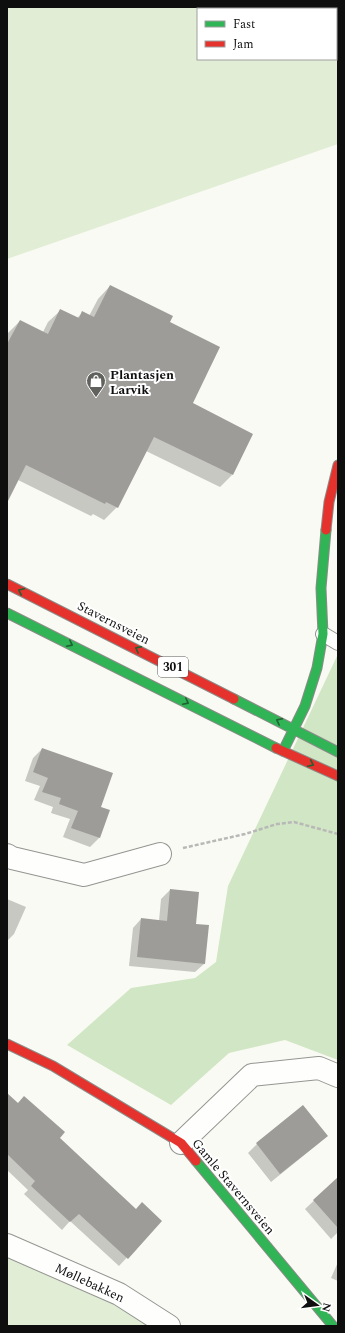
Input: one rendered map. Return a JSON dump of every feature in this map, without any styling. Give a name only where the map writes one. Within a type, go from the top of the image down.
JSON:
[{"type":"main road","points":[[283,751],[304,706],[317,668],[322,634],[321,588],[329,502],[338,465]]},
{"type":"main road","name":"Stavernsveien","points":[[7,584],[338,752]]},
{"type":"main road","name":"301","points":[[7,612],[283,751],[338,776]]},
{"type":"main road","name":"Gamle Stavernsveien","points":[[7,1044],[53,1066],[181,1143],[333,1326]]},
{"type":"street","points":[[7,855],[12,858],[84,874],[160,854]]},
{"type":"street","points":[[181,1143],[252,1075],[319,1068],[338,1076]]},
{"type":"street","name":"Møllebakken","points":[[7,1245],[119,1294],[169,1326]]},
{"type":"lane","points":[[322,634],[338,643]]},
{"type":"path","points":[[160,854],[245,834],[278,824],[294,822],[338,834]]},
{"type":"green space","points":[[7,7],[338,7],[338,144],[7,259]]},
{"type":"green space","points":[[338,654],[338,1060],[285,1040],[229,1053],[171,1105],[67,1045],[131,988],[195,978],[216,962],[228,886]]},
{"type":"green space","points":[[7,1258],[104,1297],[150,1326],[7,1326]]},
{"type":"building","points":[[110,285],[173,316],[170,322],[220,347],[193,403],[253,434],[233,475],[154,437],[118,508],[106,502],[105,504],[26,465],[7,503],[7,344],[20,320],[48,334],[60,309],[79,318],[82,311],[94,317]]},
{"type":"building","points":[[42,748],[113,773],[101,807],[110,810],[100,838],[71,828],[78,811],[59,804],[61,798],[42,792],[48,778],[33,772]]},
{"type":"building","points":[[170,889],[199,892],[196,924],[209,925],[205,964],[137,957],[141,918],[167,921]]},
{"type":"building","points":[[7,1093],[18,1103],[24,1096],[65,1132],[60,1138],[136,1209],[142,1202],[162,1221],[128,1259],[79,1214],[70,1222],[31,1186],[35,1181],[7,1154]]},
{"type":"building","points":[[303,1105],[328,1136],[280,1174],[256,1143]]},
{"type":"building","points":[[338,1177],[338,1228],[313,1200]]},
{"type":"traffic: fast","points":[[283,751],[305,706],[317,668],[323,634],[321,588],[326,530]]},
{"type":"traffic: fast","points":[[7,613],[276,748]]},
{"type":"traffic: fast","points":[[234,699],[338,752]]},
{"type":"traffic: fast","points":[[196,1161],[333,1326]]},
{"type":"traffic: jam","points":[[326,530],[329,502],[338,465]]},
{"type":"traffic: jam","points":[[7,584],[234,699]]},
{"type":"traffic: jam","points":[[276,748],[338,776]]},
{"type":"traffic: jam","points":[[7,1044],[53,1066],[181,1143],[196,1161]]},
{"type":"place","name":"Plantasjen Larvik","points":[[96,398]]}]
